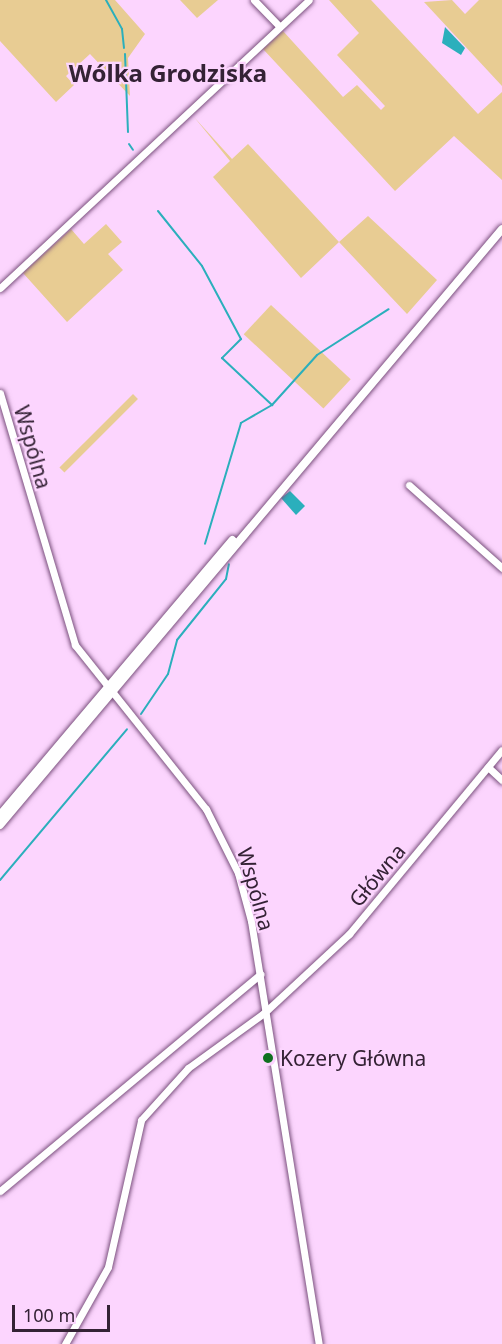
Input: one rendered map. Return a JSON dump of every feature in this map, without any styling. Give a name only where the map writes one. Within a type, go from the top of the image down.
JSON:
[{"type":"main road","points":[[0,815],[502,229]]},
{"type":"main road","points":[[0,825],[107,689]]},
{"type":"street","points":[[254,0],[280,27]]},
{"type":"street","points":[[0,288],[309,0]]},
{"type":"street","name":"Wspólna","points":[[0,393],[70,633],[107,689],[218,829],[246,898],[319,1344]]},
{"type":"street","points":[[409,485],[502,568]]},
{"type":"street","name":"Główna","points":[[65,1344],[108,1267],[141,1120],[188,1068],[266,1011],[349,934],[502,750]]},
{"type":"street","points":[[488,767],[502,780]]},
{"type":"street","points":[[0,1191],[260,974]]},
{"type":"shaded area","points":[[0,0],[115,0],[145,34],[128,58],[130,96],[90,54],[66,76],[74,85],[56,102],[0,41]]},
{"type":"shaded area","points":[[180,0],[218,0],[197,18]]},
{"type":"shaded area","points":[[329,0],[371,0],[478,114],[502,92],[502,180],[454,136],[395,191],[263,49],[283,31],[343,97],[357,85],[381,110],[385,106],[337,55],[359,33]]},
{"type":"shaded area","points":[[452,0],[465,14],[479,0],[502,0],[502,86],[424,2]]},
{"type":"shaded area","points":[[445,27],[465,48],[461,55],[442,43]]},
{"type":"shaded area","points":[[194,117],[232,159],[248,144],[339,242],[301,278],[213,177],[230,161]]},
{"type":"shaded area","points":[[368,216],[437,280],[407,314],[339,242]]},
{"type":"shaded area","points":[[106,224],[122,242],[108,254],[123,270],[67,322],[23,273],[71,229],[84,244]]},
{"type":"shaded area","points":[[271,305],[351,379],[323,409],[244,334]]},
{"type":"shaded area","points":[[133,394],[138,399],[64,472],[59,468]]},
{"type":"shaded area","points":[[290,491],[305,506],[296,515],[281,498]]},
{"type":"waterway","points":[[106,0],[122,29],[124,48]]},
{"type":"waterway","points":[[125,54],[128,132]]},
{"type":"waterway","points":[[129,144],[133,150]]},
{"type":"waterway","points":[[158,211],[202,266],[241,339],[222,358],[272,405],[241,423],[205,544]]},
{"type":"waterway","points":[[272,405],[317,355],[389,309]]},
{"type":"waterway","points":[[141,714],[168,674],[177,640],[226,579],[229,564]]},
{"type":"waterway","points":[[0,880],[127,729]]},
{"type":"place","name":"Kozery Główna","points":[[268,1058]]},
{"type":"district","name":"Wólka Grodziska","points":[[168,73]]}]
